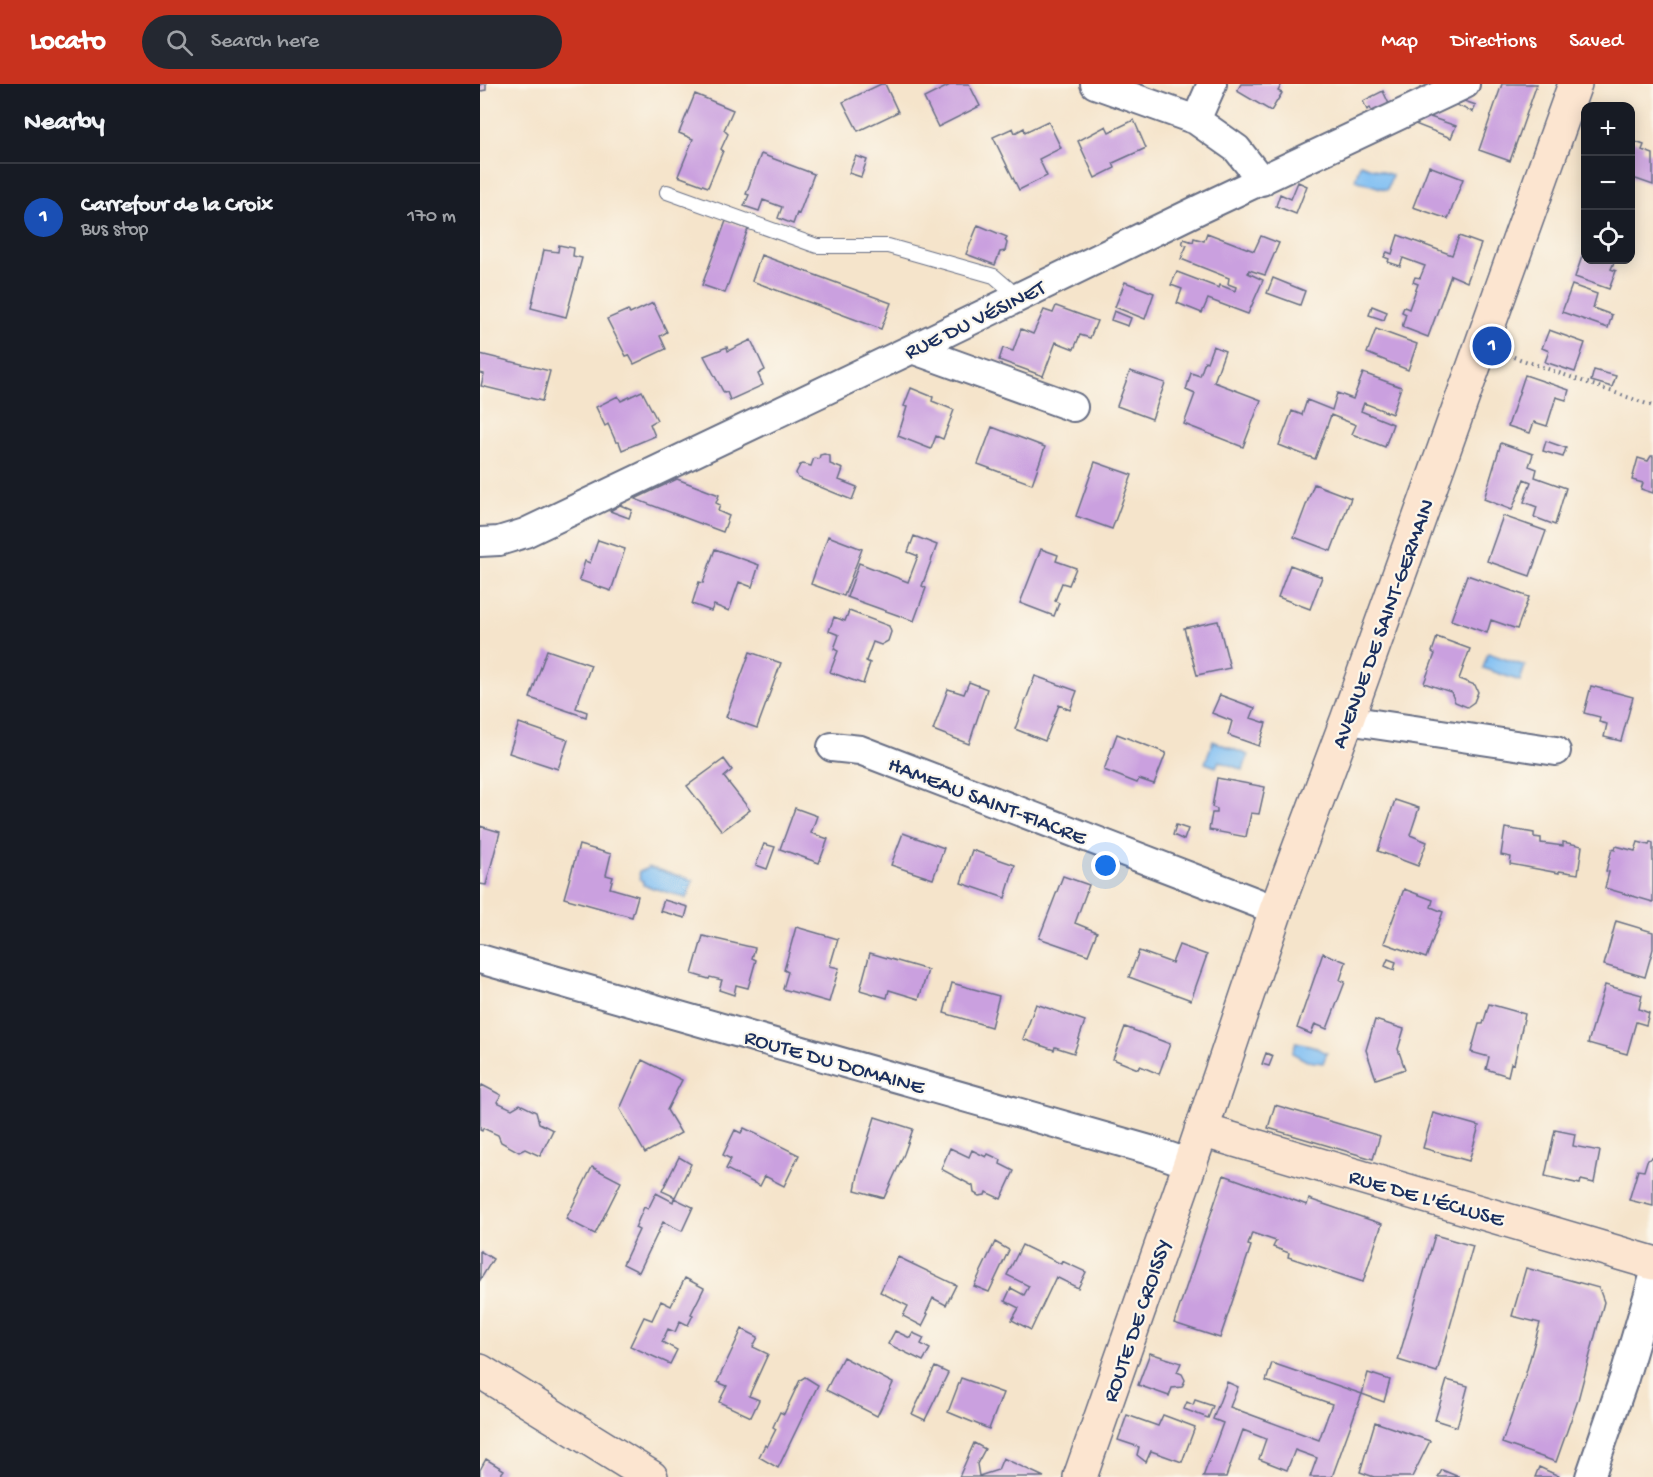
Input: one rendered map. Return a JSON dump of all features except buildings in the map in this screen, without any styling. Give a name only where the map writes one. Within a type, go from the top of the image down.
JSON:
[{"type":"main road","name":"AVENUE DE SAINT-GERMAIN","points":[[1190,1164],[1276,910],[1347,720],[1575,84]]},
{"type":"main road","name":"RUE DE L'ÉCLUSE","points":[[1201,1130],[1653,1263]]},
{"type":"main road","name":"ROUTE DE CROISSY","points":[[1080,1477],[1190,1164]]},
{"type":"main road","points":[[480,1371],[651,1477]]},
{"type":"street","points":[[1095,84],[1196,120],[1238,149],[1262,181]]},
{"type":"street","points":[[1196,120],[1212,84]]},
{"type":"street","name":"RUE DU VÉSINET","points":[[480,542],[500,541],[525,533],[1465,84]]},
{"type":"street","points":[[912,349],[1073,407]]},
{"type":"street","points":[[1347,720],[1556,751]]},
{"type":"street","name":"HAMEAU SAINT-FIACRE","points":[[832,747],[860,750],[1276,910]]},
{"type":"street","name":"ROUTE DU DOMAINE","points":[[480,958],[1131,1145],[1190,1164]]},
{"type":"street","points":[[1590,1477],[1624,1378],[1653,1280]]},
{"type":"lane","points":[[667,192],[817,246],[888,246],[993,276],[1008,288],[1012,300]]},
{"type":"path","points":[[1502,352],[1653,406]]},
{"type":"water","points":[[1360,164],[1392,175],[1387,190],[1355,180]]},
{"type":"water","points":[[1488,653],[1525,666],[1520,681],[1483,668]]},
{"type":"water","points":[[1213,741],[1248,755],[1243,770],[1219,761],[1216,767],[1205,763]]},
{"type":"water","points":[[648,867],[693,880],[687,898],[643,885],[639,871]]},
{"type":"water","points":[[1296,1042],[1313,1046],[1327,1053],[1323,1063],[1307,1061],[1292,1053]]},
{"type":"place","name":"Carrefour de la Croix","points":[[1492,346]]}]
